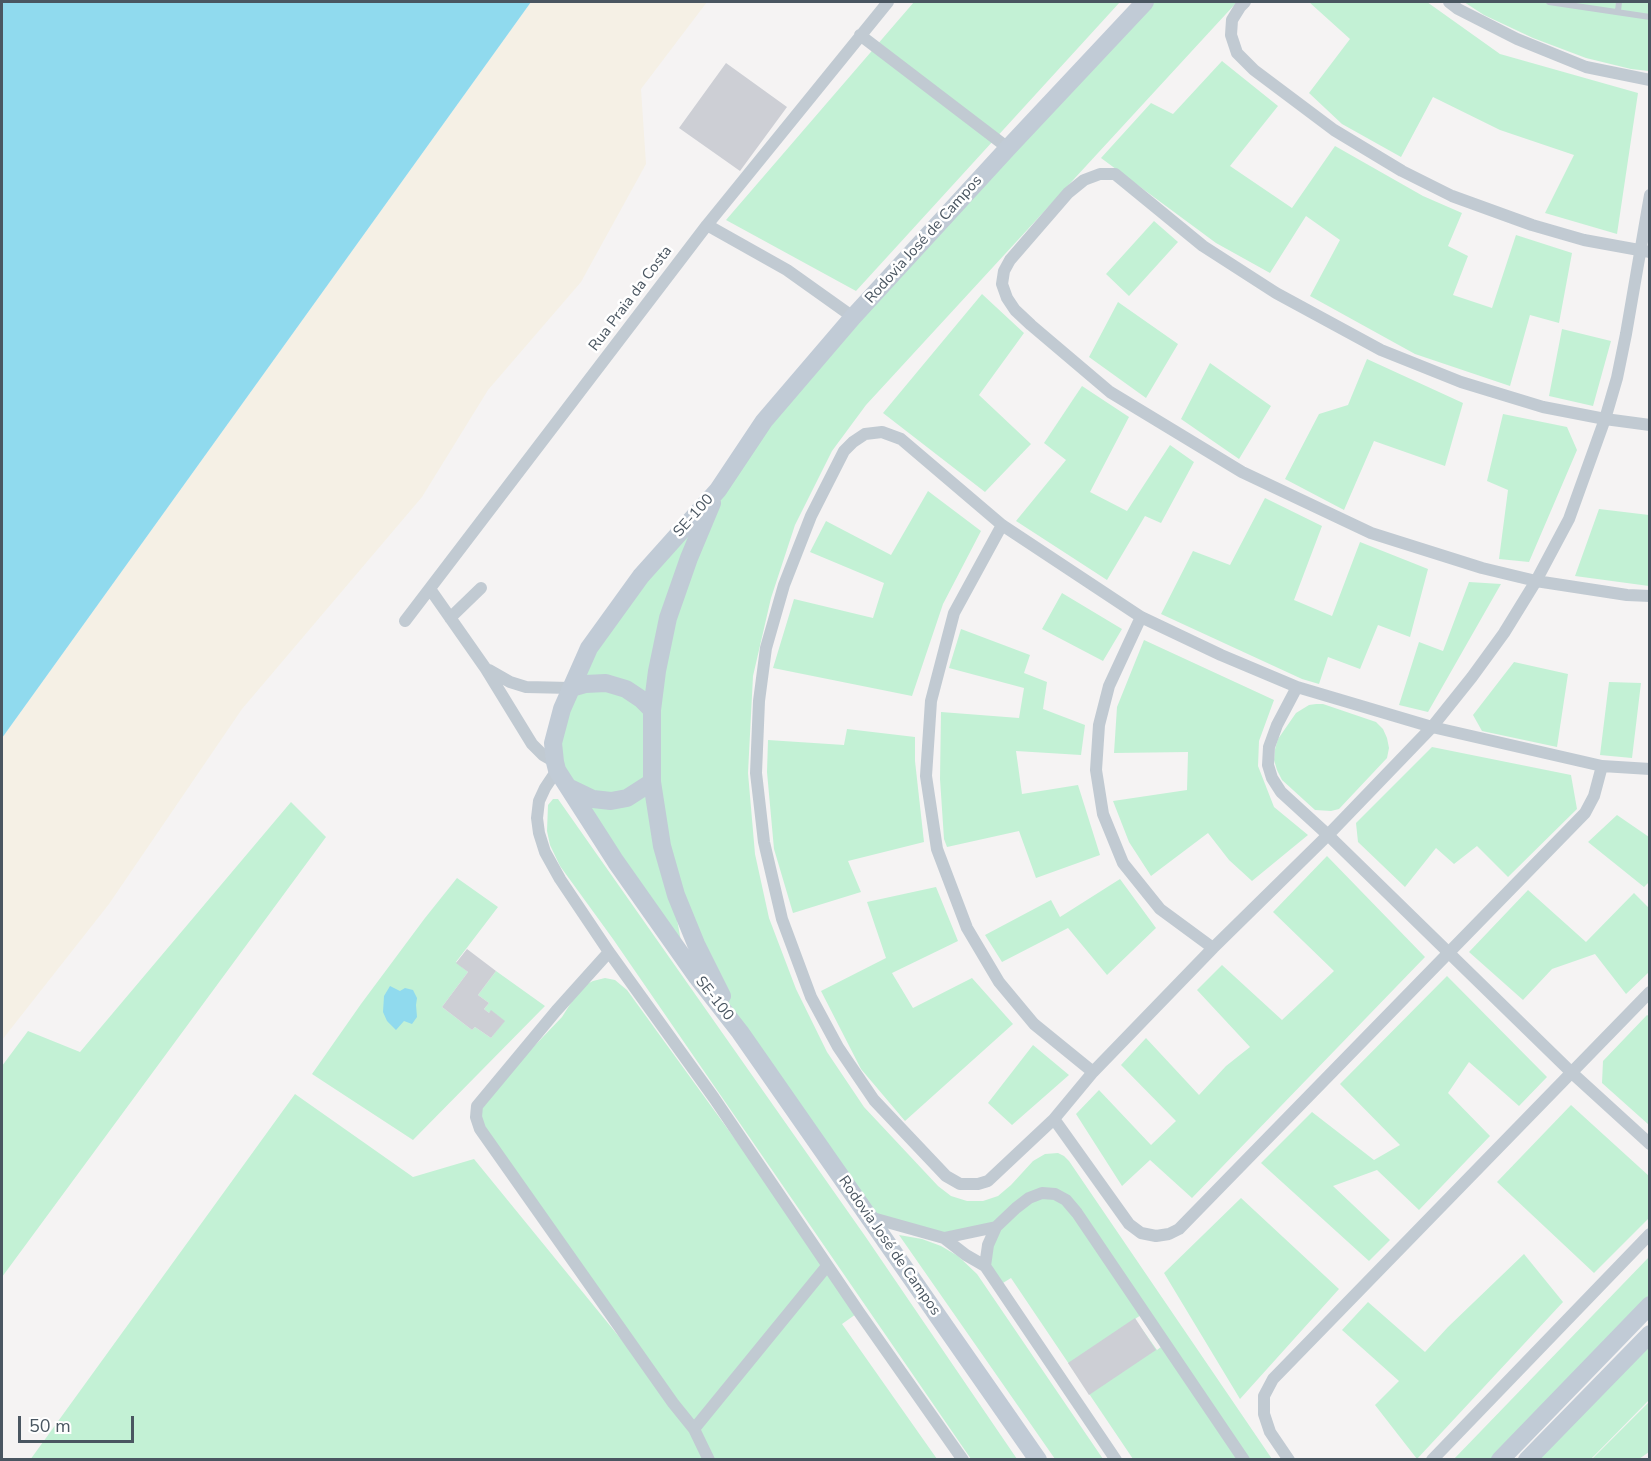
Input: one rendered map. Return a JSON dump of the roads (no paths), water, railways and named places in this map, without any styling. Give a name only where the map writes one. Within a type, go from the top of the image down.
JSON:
[{"type":"main road","name":"Rodovia José de Campos","points":[[718,490],[764,421],[854,317],[1145,2]]},
{"type":"main road","name":"SE-100","points":[[718,490],[641,576],[589,648],[562,709],[553,743],[556,766],[616,862],[697,977],[740,1032]]},
{"type":"main road","name":"SE-100","points":[[718,490],[689,558],[668,618],[652,710],[652,782],[662,846],[676,895],[696,944],[740,1032]]},
{"type":"main road","points":[[571,688],[585,684],[606,683],[626,689],[652,710]]},
{"type":"main road","points":[[567,786],[593,800],[611,801],[627,798],[652,782]]},
{"type":"main road","name":"Rodovia José de Campos","points":[[740,1032],[1038,1460]]},
{"type":"main road","points":[[1500,1460],[1650,1305]]},
{"type":"main road","points":[[1527,1460],[1650,1334]]},
{"type":"street","name":"Rua Praia da Costa","points":[[405,621],[707,225],[888,2]]},
{"type":"street","points":[[1245,2],[1232,20],[1232,35],[1238,53],[1254,70],[1334,130],[1402,171],[1452,195],[1532,225],[1584,240],[1645,251]]},
{"type":"street","points":[[1449,2],[1516,39],[1586,67],[1650,80]]},
{"type":"street","points":[[860,35],[1008,148]]},
{"type":"street","points":[[1650,425],[1605,419],[1532,404],[1461,382],[1381,350],[1276,293],[1203,246],[1115,174],[1100,174],[1084,180],[1068,193],[1010,260],[1004,271],[1002,284],[1015,310],[1110,392],[1242,472],[1371,533],[1482,568],[1536,581],[1627,595],[1650,596]]},
{"type":"street","points":[[1650,195],[1645,251],[1617,378],[1605,419],[1569,519],[1536,581],[1504,633],[1432,728],[1093,1072],[1054,1119],[988,1181],[978,1184],[960,1184],[946,1176],[874,1100],[838,1047],[811,997],[782,919],[764,842],[756,772],[759,701],[766,648],[784,585],[811,516],[844,451],[865,434],[882,432],[901,439],[1002,525],[1141,617],[1221,655],[1298,687],[1432,728],[1602,766],[1650,769]]},
{"type":"street","points":[[707,225],[787,270],[854,317]]},
{"type":"street","points":[[1002,525],[954,613],[931,701],[926,776],[937,849],[967,928],[999,982],[1034,1024],[1093,1072]]},
{"type":"street","points":[[450,618],[481,588]]},
{"type":"street","points":[[430,589],[486,669],[532,744],[556,766],[539,801],[537,818],[544,852],[560,879],[963,1460]]},
{"type":"street","points":[[1141,617],[1109,686],[1099,725],[1096,770],[1103,814],[1123,862],[1160,909],[1214,948]]},
{"type":"street","points":[[486,669],[510,682],[526,687],[571,688]]},
{"type":"street","points":[[1298,687],[1277,725],[1269,747],[1268,765],[1272,778],[1281,792],[1328,835],[1570,1072],[1650,1144]]},
{"type":"street","points":[[1054,1119],[1129,1224],[1141,1233],[1156,1236],[1169,1234],[1179,1229],[1585,813],[1594,796],[1602,766]]},
{"type":"street","points":[[609,952],[556,1011],[477,1106],[476,1117],[480,1129],[694,1430],[709,1460]]},
{"type":"street","points":[[1289,1460],[1270,1432],[1264,1414],[1264,1396],[1273,1379],[1650,992]]},
{"type":"street","points":[[986,1266],[988,1245],[996,1227],[1029,1198],[1042,1193],[1055,1194],[1066,1200],[1244,1460]]},
{"type":"street","points":[[869,1217],[944,1238],[966,1255],[986,1266],[1116,1460]]},
{"type":"street","points":[[944,1238],[996,1227]]},
{"type":"street","points":[[1432,1460],[1650,1234]]},
{"type":"street","points":[[694,1430],[827,1266]]},
{"type":"lane","points":[[1549,2],[1650,17]]},
{"type":"lane","points":[[1617,11],[1619,2]]},
{"type":"water","points":[[2,2],[531,2],[2,738]]},
{"type":"water","points":[[390,986],[400,991],[405,988],[413,990],[417,998],[417,1017],[412,1024],[404,1021],[396,1030],[387,1021],[383,1012],[384,996]]}]
